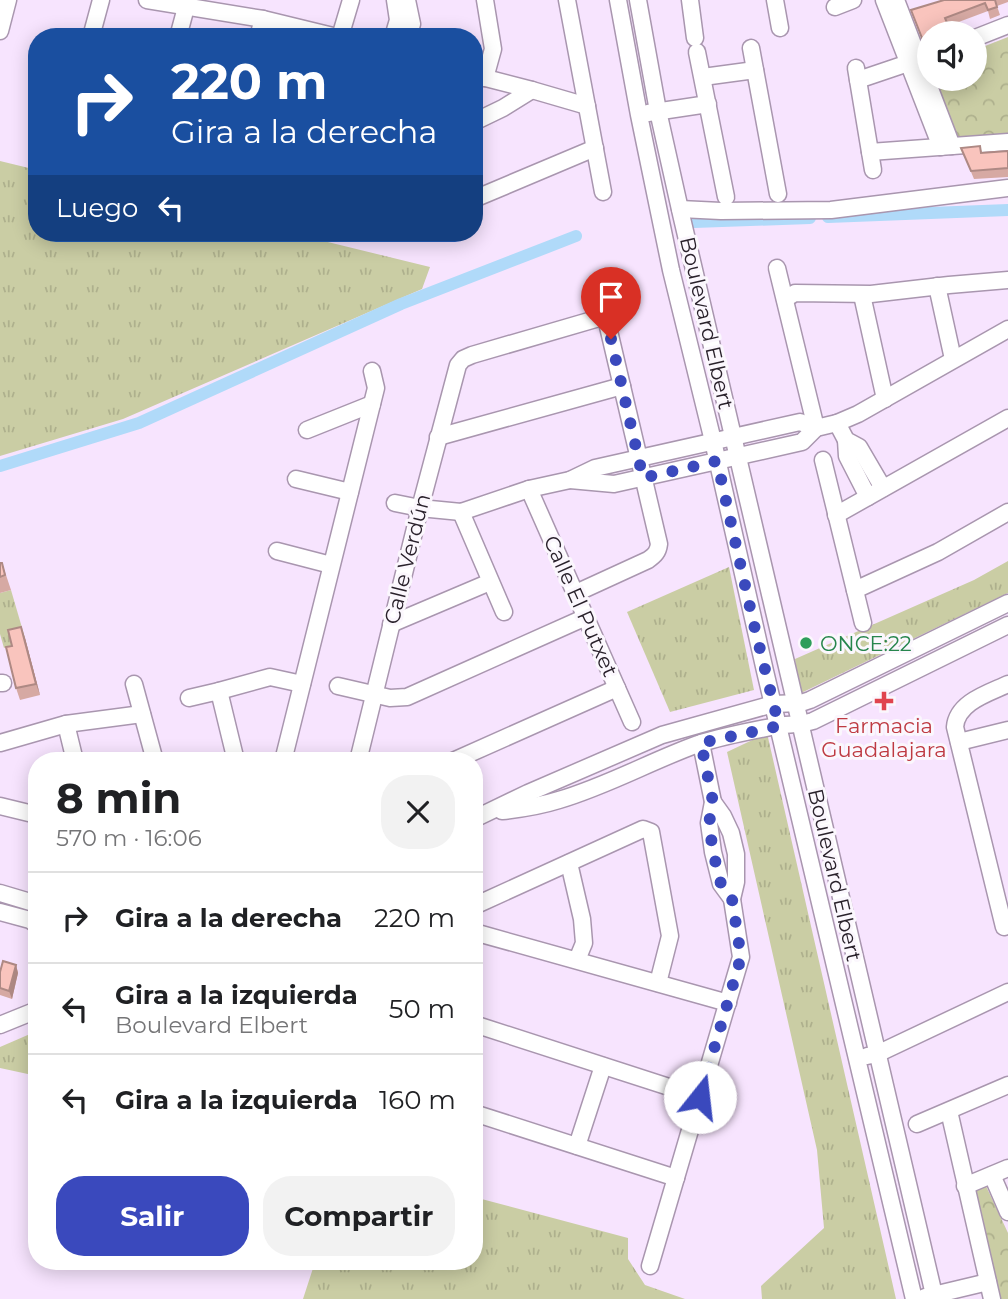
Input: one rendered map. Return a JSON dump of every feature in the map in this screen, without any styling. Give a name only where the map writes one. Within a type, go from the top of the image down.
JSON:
[{"type":"street","points":[[0,31],[8,0]]},
{"type":"street","points":[[93,28],[101,0]]},
{"type":"street","points":[[147,0],[187,3],[300,28]]},
{"type":"street","points":[[341,28],[351,0]]},
{"type":"street","points":[[395,0],[398,20],[396,28]]},
{"type":"street","points":[[407,0],[410,28]]},
{"type":"street","points":[[483,71],[493,49],[485,0]]},
{"type":"street","points":[[567,0],[604,192]]},
{"type":"street","name":"Boulevard Elbert","points":[[618,0],[671,270],[915,1299]]},
{"type":"street","name":"Boulevard Elbert","points":[[638,0],[658,111],[680,209],[934,1297]]},
{"type":"street","points":[[690,0],[696,45],[726,197]]},
{"type":"street","points":[[775,0],[780,28]]},
{"type":"street","points":[[835,7],[853,0]]},
{"type":"street","points":[[884,0],[917,57]]},
{"type":"street","points":[[896,0],[917,55]]},
{"type":"street","points":[[180,28],[187,3]]},
{"type":"street","points":[[260,28],[263,19]]},
{"type":"street","points":[[987,33],[1008,25]]},
{"type":"street","points":[[751,48],[778,194]]},
{"type":"street","points":[[873,170],[857,74],[917,60]]},
{"type":"street","points":[[703,77],[755,70]]},
{"type":"street","points":[[483,78],[587,106]]},
{"type":"street","points":[[483,117],[532,90]]},
{"type":"street","points":[[929,91],[946,146]]},
{"type":"street","points":[[639,114],[708,104]]},
{"type":"street","points":[[870,152],[1008,142]]},
{"type":"street","points":[[483,195],[595,148]]},
{"type":"street","points":[[680,209],[831,210],[1008,188]]},
{"type":"street","points":[[777,268],[816,428]]},
{"type":"street","points":[[785,299],[795,293],[862,295],[1008,280]]},
{"type":"street","points":[[576,593],[648,560],[657,553],[659,544],[598,284]]},
{"type":"street","points":[[937,286],[953,359]]},
{"type":"street","points":[[862,295],[885,399]]},
{"type":"street","name":"Calle Verdún","points":[[360,752],[456,370],[463,359],[472,355],[606,316]]},
{"type":"street","points":[[395,503],[461,512],[529,489],[569,480],[595,468],[800,422],[816,428],[837,424],[1008,329]]},
{"type":"street","points":[[285,752],[376,388],[372,372]]},
{"type":"street","points":[[438,437],[622,386]]},
{"type":"street","points":[[307,430],[372,404]]},
{"type":"street","points":[[836,515],[1008,418]]},
{"type":"street","points":[[837,424],[846,440],[847,456],[868,497]]},
{"type":"street","points":[[569,480],[614,484],[643,478],[802,442],[816,428]]},
{"type":"street","points":[[846,440],[859,447],[883,488]]},
{"type":"street","points":[[823,460],[863,624]]},
{"type":"street","points":[[296,479],[350,492]]},
{"type":"street","name":"Calle El Putxet","points":[[529,489],[632,722]]},
{"type":"street","points":[[461,512],[504,612]]},
{"type":"street","points":[[855,590],[938,552],[1008,512]]},
{"type":"street","points":[[277,551],[331,565]]},
{"type":"street","points":[[391,624],[490,582]]},
{"type":"street","points":[[483,815],[530,800],[662,735],[773,704],[795,704],[810,700],[1008,603]]},
{"type":"street","points":[[338,686],[390,698],[407,697],[586,617]]},
{"type":"street","points":[[530,800],[588,790],[701,743],[813,721],[1008,625]]},
{"type":"street","points":[[189,698],[270,677],[302,684]]},
{"type":"street","points":[[134,684],[153,752]]},
{"type":"street","points":[[1004,927],[1002,889],[958,742],[956,720],[967,705],[1008,684]]},
{"type":"street","points":[[473,752],[617,688]]},
{"type":"street","points":[[219,691],[234,752]]},
{"type":"street","points":[[0,743],[66,724],[142,714]]},
{"type":"street","points":[[66,724],[73,752]]},
{"type":"street","points":[[958,742],[1008,730]]},
{"type":"street","points":[[650,1266],[741,957],[732,899],[736,882],[736,854],[731,833],[713,802],[701,743]]},
{"type":"street","points":[[0,806],[28,813]]},
{"type":"street","points":[[483,902],[643,830],[651,832],[670,936],[658,983]]},
{"type":"street","points":[[569,863],[582,919],[584,943],[577,960]]},
{"type":"street","points":[[0,894],[28,902]]},
{"type":"street","points":[[0,912],[28,919]]},
{"type":"street","points":[[483,934],[728,1003]]},
{"type":"street","points":[[857,1058],[877,1054],[1008,992]]},
{"type":"street","points":[[0,1026],[28,1014]]},
{"type":"street","points":[[483,1027],[700,1097]]},
{"type":"street","points":[[577,1146],[603,1066]]},
{"type":"street","points":[[917,1125],[1008,1085]]},
{"type":"street","points":[[948,1111],[992,1299]]},
{"type":"street","points":[[483,1116],[676,1178]]},
{"type":"street","points":[[965,1186],[1008,1168]]},
{"type":"street","points":[[992,1175],[1008,1212]]},
{"type":"street","points":[[915,1299],[934,1297],[988,1282]]},
{"type":"green space","points":[[1008,37],[1008,138],[955,144],[935,91],[987,91],[987,45]]},
{"type":"green space","points":[[0,161],[28,168],[28,242],[328,242],[430,267],[422,289],[123,419],[0,456]]},
{"type":"green space","points":[[1008,561],[1008,593],[799,694],[795,659],[974,580]]},
{"type":"green space","points":[[729,567],[754,690],[670,712],[627,612]]},
{"type":"green space","points":[[11,590],[25,638],[4,648],[0,634],[0,593]]},
{"type":"green space","points":[[767,733],[896,1299],[762,1299],[761,1286],[824,1228],[817,1150],[727,752]]},
{"type":"green space","points":[[28,1035],[28,1074],[0,1068],[0,1047]]},
{"type":"green space","points":[[986,1186],[1008,1233],[1008,1299],[998,1299],[974,1192]]},
{"type":"green space","points":[[483,1199],[628,1238],[628,1259],[645,1285],[685,1299],[303,1299],[312,1270],[483,1270]]},
{"type":"building","points":[[944,0],[995,0],[997,7],[988,10],[985,3],[945,18],[946,21],[917,21],[917,25],[911,10]]},
{"type":"building","points":[[980,146],[981,153],[1008,151],[1008,168],[971,171],[961,148]]},
{"type":"building","points":[[0,563],[5,575],[0,577]]},
{"type":"building","points":[[21,627],[36,684],[16,688],[6,647],[12,646],[8,630]]},
{"type":"building","points":[[3,961],[16,965],[9,991],[0,988]]},
{"type":"waterway","points":[[828,217],[1008,210]]},
{"type":"waterway","points":[[694,222],[810,218]]},
{"type":"waterway","points":[[0,466],[139,423],[401,304],[576,236]]},
{"type":"place","name":"ONCE:22","points":[[806,643]]},
{"type":"place","name":"Farmacia Guadalajara","points":[[884,701]]},
{"type":"route","points":[[611,339],[643,478],[717,461],[779,726],[701,743],[713,802],[709,823],[713,852],[721,884],[732,899],[741,957],[700,1097]]}]
